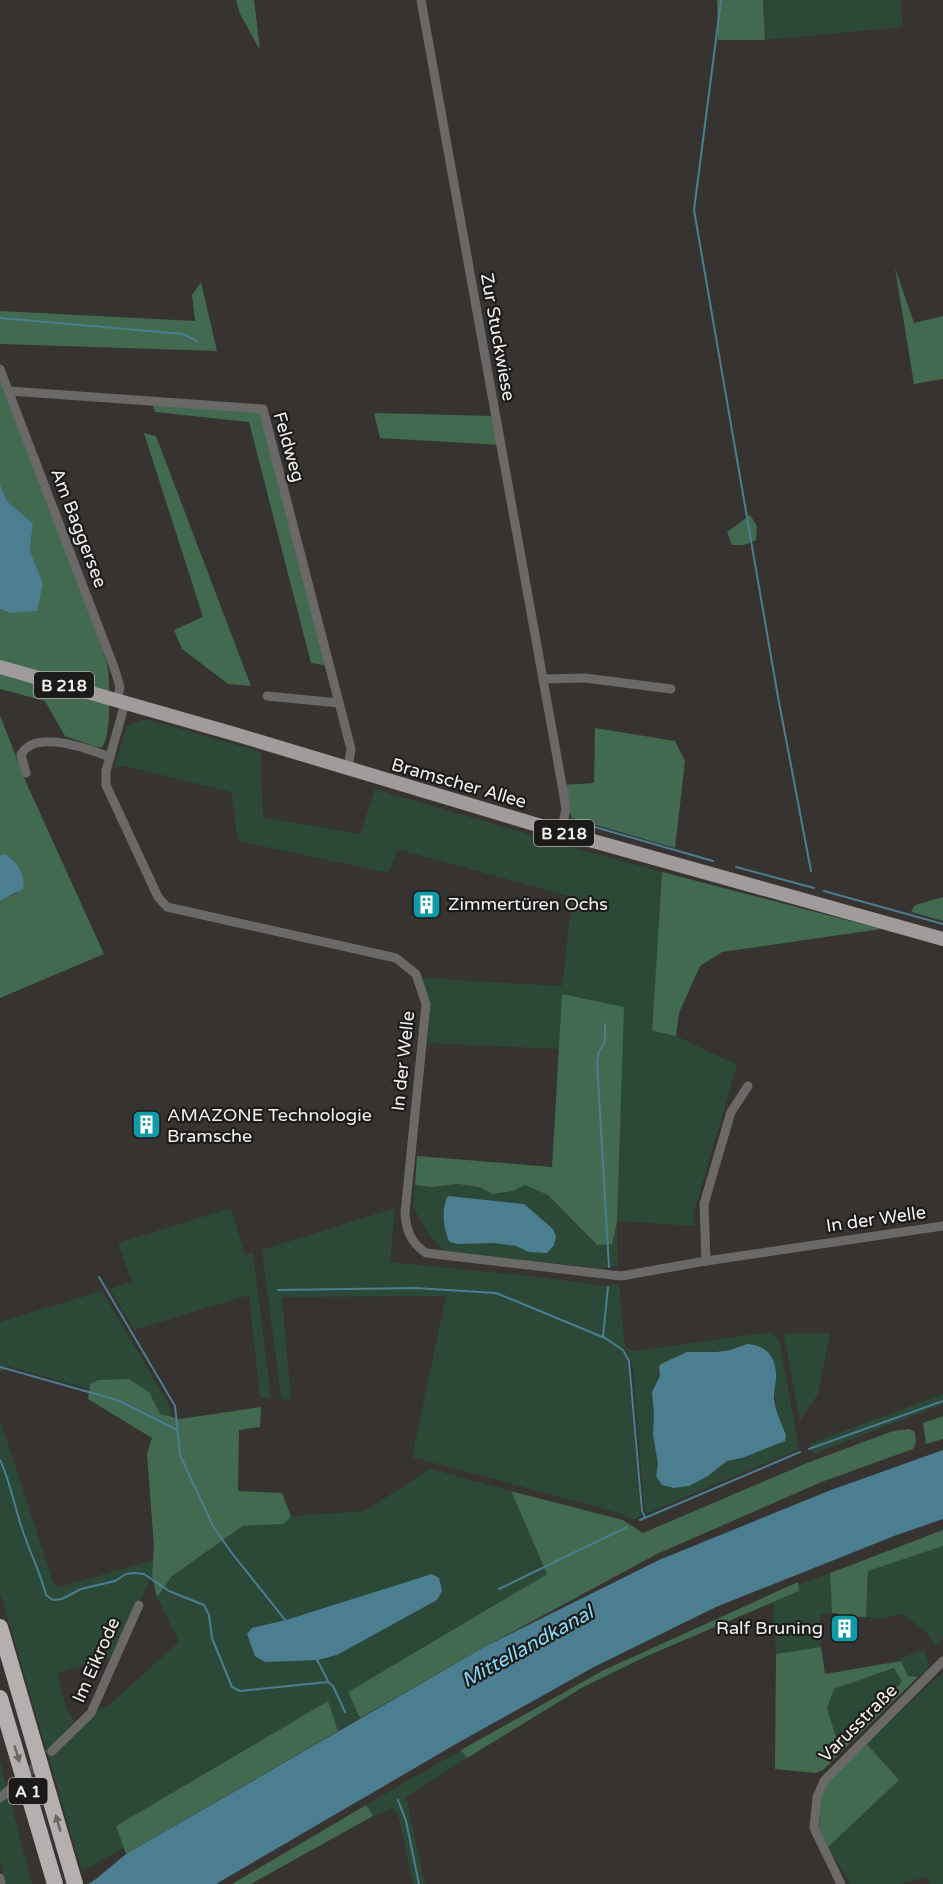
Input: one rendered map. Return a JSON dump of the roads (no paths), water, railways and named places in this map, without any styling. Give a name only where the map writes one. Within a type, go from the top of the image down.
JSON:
[{"type":"highway","name":"A 1","points":[[0,1627],[75,1882]]},
{"type":"highway","name":"A 1","points":[[0,1698],[56,1884]]},
{"type":"main road","name":"Bramscher Allee","points":[[0,667],[231,733],[561,832],[943,939]]},
{"type":"street","name":"Zur Stuckwiese","points":[[421,0],[566,809],[561,832]]},
{"type":"street","name":"Am Baggersee","points":[[0,369],[115,670],[121,702]]},
{"type":"street","name":"Feldweg","points":[[9,391],[263,409],[351,749],[348,769]]},
{"type":"street","points":[[543,679],[585,678],[671,689]]},
{"type":"street","points":[[267,696],[339,703]]},
{"type":"street","name":"In der Welle","points":[[121,702],[106,771],[106,785],[158,897],[167,907],[396,958],[416,974],[426,1004],[405,1213],[406,1227],[418,1248],[426,1253],[621,1276],[943,1226]]},
{"type":"street","points":[[26,773],[21,755],[26,747],[34,744],[67,743],[110,757]]},
{"type":"street","points":[[706,1261],[704,1204],[731,1112],[748,1086]]},
{"type":"street","name":"Im Eikrode","points":[[52,1751],[91,1713],[139,1605]]},
{"type":"street","name":"Varusstraße","points":[[841,1884],[814,1828],[819,1789],[830,1775],[943,1661]]},
{"type":"street","points":[[0,1798],[8,1791]]},
{"type":"street","points":[[0,1878],[1,1884]]},
{"type":"water","points":[[0,484],[7,501],[33,523],[30,550],[43,583],[37,611],[10,613],[0,609]]},
{"type":"water","points":[[4,854],[19,868],[24,884],[23,889],[0,901],[0,855]]},
{"type":"water","points":[[448,1196],[524,1204],[553,1229],[556,1236],[554,1245],[547,1253],[529,1252],[516,1246],[494,1243],[458,1244],[450,1242],[444,1219],[444,1206]]},
{"type":"water","points":[[747,1344],[761,1347],[773,1359],[776,1372],[774,1399],[786,1435],[785,1441],[742,1458],[727,1461],[708,1476],[689,1486],[674,1488],[662,1485],[656,1476],[658,1464],[653,1435],[652,1392],[660,1376],[659,1367],[687,1352],[716,1352]]},
{"type":"water","name":"Mittellandkanal","points":[[943,1450],[943,1519],[894,1536],[716,1607],[592,1668],[456,1744],[216,1884],[88,1884],[126,1854],[486,1646],[659,1560],[831,1490]]},
{"type":"water","points":[[432,1574],[439,1578],[442,1591],[437,1600],[337,1655],[318,1660],[265,1662],[255,1656],[247,1634],[252,1628],[286,1620]]},
{"type":"waterway","points":[[721,0],[694,210],[778,697],[811,871]]},
{"type":"waterway","points":[[0,318],[183,334],[197,341]]},
{"type":"waterway","points":[[574,821],[713,861]]},
{"type":"waterway","points":[[736,867],[814,888]]},
{"type":"waterway","points":[[824,891],[943,924]]},
{"type":"waterway","points":[[605,1024],[604,1044],[599,1051],[597,1062],[609,1267]]},
{"type":"waterway","points":[[99,1277],[175,1406],[180,1455],[213,1526],[286,1621]]},
{"type":"waterway","points":[[603,1337],[608,1287]]},
{"type":"waterway","points":[[278,1290],[415,1288],[496,1293],[605,1338],[623,1350],[629,1361],[642,1511],[645,1517]]},
{"type":"waterway","points":[[0,1367],[117,1400],[177,1430]]},
{"type":"waterway","points":[[809,1449],[943,1401]]},
{"type":"waterway","points":[[640,1520],[800,1452]]},
{"type":"waterway","points":[[0,1460],[46,1595],[53,1600],[62,1599],[81,1589],[115,1581],[126,1574],[144,1574],[169,1591],[204,1605],[209,1615],[212,1638],[232,1687],[240,1691],[328,1682],[333,1686],[345,1712]]},
{"type":"waterway","points":[[499,1589],[627,1527]]},
{"type":"waterway","points":[[316,1658],[328,1682]]},
{"type":"waterway","points":[[398,1800],[406,1821],[419,1884]]},
{"type":"tunnel","points":[[8,1791],[52,1751]]},
{"type":"place","name":"Zimmertüren Ochs","points":[[427,904]]},
{"type":"place","name":"AMAZONE Technologie Bramsche","points":[[146,1125]]},
{"type":"place","name":"Ralf Bruning","points":[[844,1628]]}]
